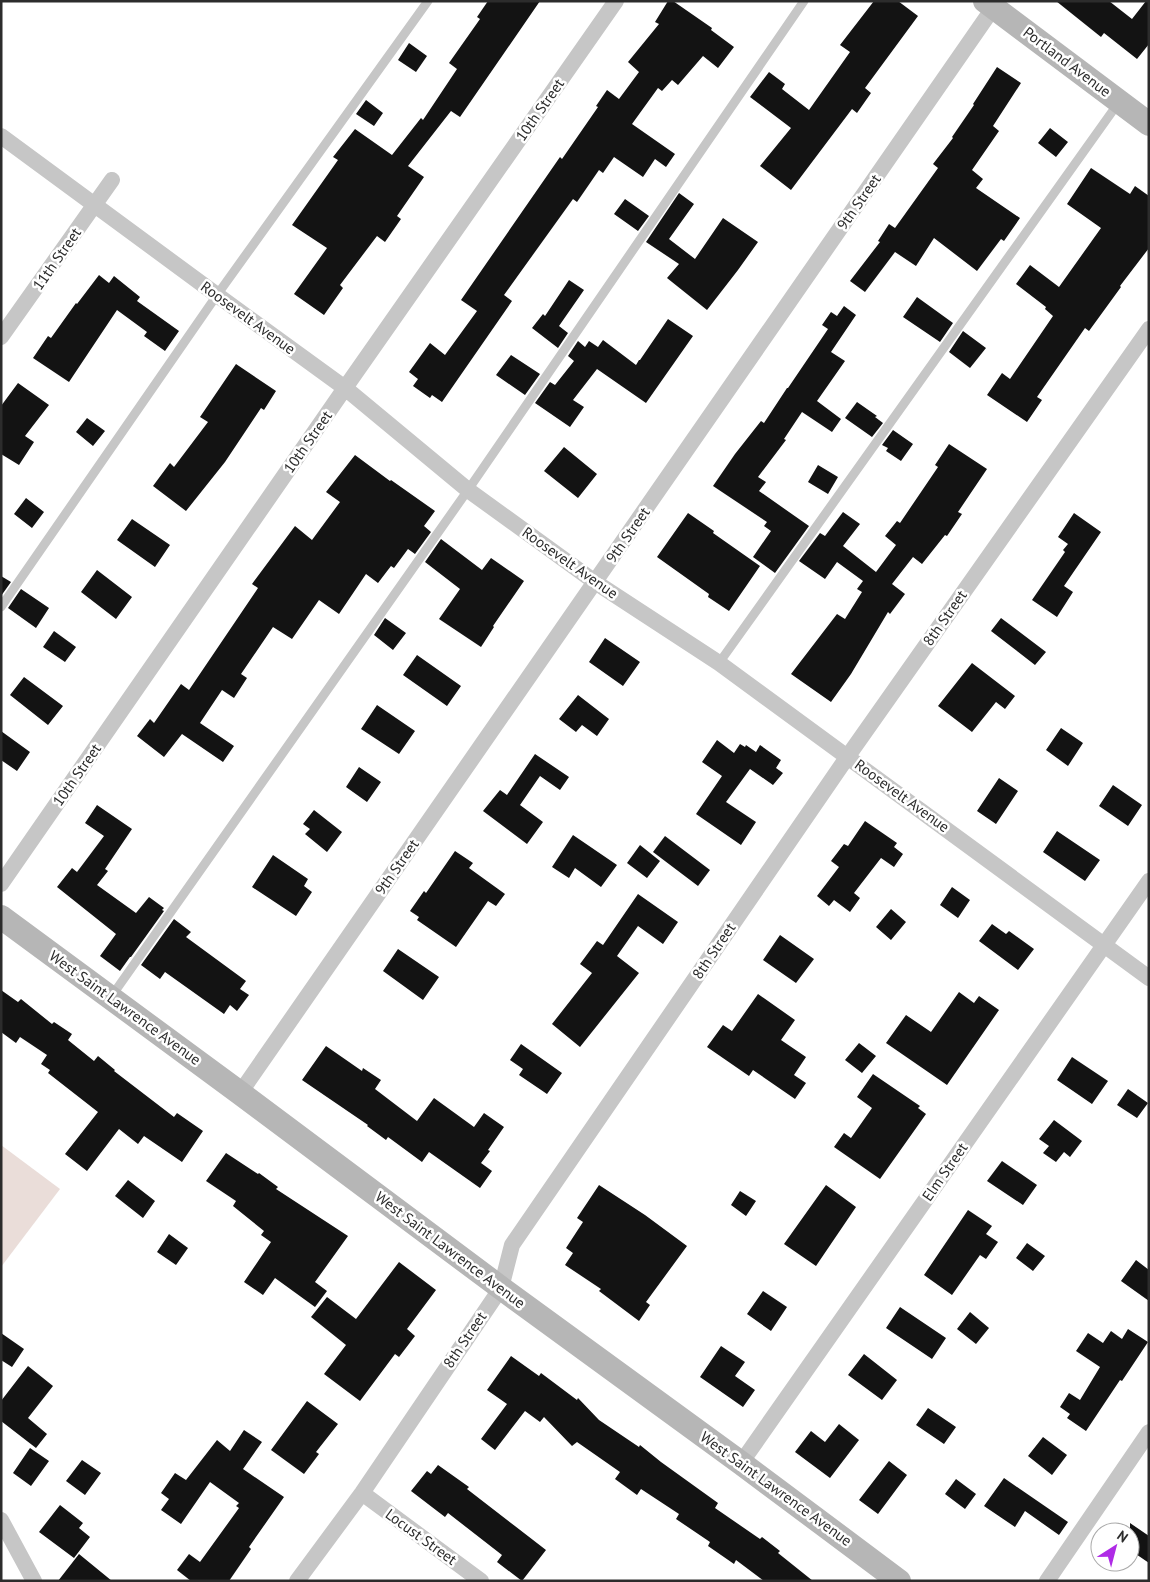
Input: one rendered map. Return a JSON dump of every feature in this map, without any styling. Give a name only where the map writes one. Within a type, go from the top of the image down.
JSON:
[{"type":"street","name":"10th Street","points":[[1,884],[616,1]]},
{"type":"street","name":"Portland Avenue","points":[[992,3],[1149,124]]},
{"type":"street","name":"9th Street","points":[[240,1093],[595,582],[992,3]]},
{"type":"street","name":"Roosevelt Avenue","points":[[1,136],[345,388],[468,490],[595,582],[719,663],[1149,978]]},
{"type":"street","name":"11th Street","points":[[1,337],[112,180]]},
{"type":"street","name":"8th Street","points":[[297,1581],[362,1493],[501,1288],[512,1245],[848,756],[1149,329]]},
{"type":"street","name":"Elm Street","points":[[741,1463],[1149,881]]},
{"type":"street","name":"West Saint Lawrence Avenue","points":[[1,917],[900,1581]]},
{"type":"street","points":[[1047,1581],[1149,1432]]},
{"type":"street","name":"Locust Street","points":[[362,1493],[481,1581]]},
{"type":"street","points":[[1,1520],[34,1581]]},
{"type":"lane","points":[[1,607],[217,295],[428,1]]},
{"type":"lane","points":[[111,997],[468,490],[804,1]]},
{"type":"lane","points":[[719,663],[1119,102]]},
{"type":"shaded area","points":[[1,1145],[60,1189],[1,1267]]},
{"type":"building","points":[[488,1],[540,1],[460,117],[451,111],[408,166],[424,177],[397,216],[401,219],[385,242],[377,236],[340,285],[343,288],[324,315],[294,294],[327,248],[292,225],[338,160],[333,157],[355,129],[392,155],[421,118],[423,120],[457,69],[449,63],[480,19],[477,17]]},
{"type":"building","points":[[668,1],[673,1],[712,28],[711,30],[734,47],[718,68],[703,56],[678,85],[672,80],[662,91],[658,88],[632,124],[675,154],[666,167],[655,159],[643,177],[614,157],[603,173],[599,170],[577,202],[573,199],[504,295],[512,301],[442,402],[432,395],[430,398],[413,386],[418,379],[409,372],[430,343],[445,355],[477,311],[461,300],[560,157],[562,159],[598,107],[596,106],[607,90],[619,99],[639,72],[628,62],[659,24],[655,22]]},
{"type":"building","points":[[874,1],[898,1],[918,16],[865,88],[871,93],[857,113],[852,109],[791,190],[760,166],[791,128],[750,97],[769,72],[785,84],[782,89],[809,110],[850,52],[840,45]]},
{"type":"building","points":[[1056,1],[1109,1],[1132,19],[1146,1],[1149,1],[1149,44],[1137,59],[1104,33],[1101,37]]},
{"type":"building","points":[[409,43],[427,56],[416,72],[398,60]]},
{"type":"building","points":[[997,67],[1021,83],[993,126],[999,131],[972,170],[983,179],[976,188],[1020,218],[1004,241],[1001,239],[977,271],[934,238],[916,266],[895,252],[865,292],[850,281],[880,242],[878,241],[889,224],[895,228],[938,168],[933,164],[953,138]]},
{"type":"building","points":[[366,100],[383,113],[374,126],[356,114]]},
{"type":"building","points":[[1050,128],[1068,142],[1056,157],[1038,143]]},
{"type":"building","points":[[1091,168],[1130,194],[1135,186],[1149,196],[1149,248],[1089,331],[1085,328],[1037,397],[1042,400],[1027,422],[987,395],[1002,373],[1010,379],[1053,316],[1045,309],[1046,307],[1016,284],[1030,265],[1059,287],[1101,228],[1067,204]]},
{"type":"building","points":[[679,193],[694,204],[669,239],[695,259],[723,218],[758,242],[707,310],[667,278],[679,264],[646,242]]},
{"type":"building","points":[[625,199],[649,216],[638,231],[614,214]]},
{"type":"building","points":[[99,275],[109,283],[114,276],[140,297],[137,301],[179,331],[165,351],[144,336],[147,332],[117,310],[69,382],[33,358],[48,336],[51,338]]},
{"type":"building","points":[[569,280],[584,290],[559,326],[568,333],[558,348],[532,328],[543,314],[545,316]]},
{"type":"building","points":[[917,297],[953,323],[940,342],[903,317]]},
{"type":"building","points":[[844,306],[856,315],[831,352],[845,361],[817,401],[841,419],[832,432],[802,412],[784,439],[786,440],[758,477],[766,482],[759,491],[809,526],[775,573],[753,557],[771,531],[764,526],[767,522],[713,486],[761,421],[764,423],[788,388],[828,329],[822,325],[831,312],[837,316]]},
{"type":"building","points":[[668,319],[693,336],[646,403],[597,369],[573,400],[584,407],[570,427],[535,403],[550,382],[555,385],[574,361],[568,356],[578,341],[585,347],[589,341],[598,347],[603,340],[636,365]]},
{"type":"building","points":[[963,331],[986,348],[970,368],[949,352]]},
{"type":"building","points":[[511,355],[540,374],[525,395],[496,375]]},
{"type":"building","points":[[236,364],[276,391],[264,410],[261,408],[225,462],[186,511],[153,486],[170,463],[174,467],[208,422],[200,417]]},
{"type":"building","points":[[18,383],[49,405],[25,436],[34,442],[19,465],[1,454],[1,406]]},
{"type":"building","points":[[857,402],[877,416],[875,417],[883,423],[872,437],[845,418]]},
{"type":"building","points":[[87,418],[105,431],[93,446],[76,432]]},
{"type":"building","points":[[893,430],[913,444],[901,461],[886,451],[888,448],[882,445]]},
{"type":"building","points":[[949,444],[987,469],[958,512],[962,514],[947,536],[945,535],[922,564],[913,557],[892,584],[905,594],[890,614],[888,612],[851,674],[831,702],[791,674],[837,614],[845,619],[862,592],[857,589],[863,581],[837,562],[825,579],[799,561],[820,533],[825,536],[843,512],[860,524],[843,546],[876,572],[896,545],[885,536],[897,521],[900,523],[938,467],[935,465]]},
{"type":"building","points":[[564,447],[597,474],[578,498],[544,471]]},
{"type":"building","points":[[355,455],[435,511],[424,526],[431,532],[415,554],[408,549],[394,568],[391,566],[378,583],[366,574],[339,614],[319,600],[292,639],[273,627],[241,674],[247,678],[234,698],[222,690],[200,723],[234,746],[223,762],[182,734],[164,757],[137,736],[150,719],[154,723],[181,684],[189,690],[258,588],[252,584],[295,526],[312,540],[340,502],[326,492]]},
{"type":"building","points":[[818,465],[838,477],[828,494],[808,482]]},
{"type":"building","points":[[26,498],[44,512],[32,528],[14,514]]},
{"type":"building","points":[[688,513],[760,566],[729,611],[708,597],[709,594],[657,557]]},
{"type":"building","points":[[1074,513],[1101,532],[1064,586],[1073,592],[1057,617],[1032,600],[1065,552],[1063,550],[1068,544],[1058,537]]},
{"type":"building","points":[[132,519],[170,545],[155,567],[117,540]]},
{"type":"building","points":[[441,539],[482,570],[491,558],[524,581],[481,647],[439,619],[460,589],[425,562]]},
{"type":"building","points":[[97,570],[132,597],[116,619],[81,592]]},
{"type":"building","points":[[1,576],[11,582],[1,596]]},
{"type":"building","points":[[21,589],[49,608],[36,628],[8,608]]},
{"type":"building","points":[[385,618],[406,633],[393,650],[374,635]]},
{"type":"building","points":[[1001,618],[1046,652],[1035,665],[991,631]]},
{"type":"building","points":[[54,631],[76,647],[65,662],[43,647]]},
{"type":"building","points":[[605,638],[640,662],[623,686],[589,662]]},
{"type":"building","points":[[417,655],[461,686],[447,706],[403,675]]},
{"type":"building","points":[[972,663],[1015,696],[1005,709],[996,702],[972,732],[938,706]]},
{"type":"building","points":[[24,677],[63,706],[48,725],[10,695]]},
{"type":"building","points":[[578,695],[609,719],[597,736],[582,725],[576,732],[559,719]]},
{"type":"building","points":[[377,705],[415,731],[399,754],[361,729]]},
{"type":"building","points":[[1061,728],[1083,743],[1068,766],[1046,750]]},
{"type":"building","points":[[1,731],[30,752],[17,771],[1,760]]},
{"type":"building","points":[[717,740],[734,753],[740,744],[745,747],[746,745],[756,752],[760,745],[781,760],[776,768],[783,773],[773,785],[750,769],[726,802],[756,822],[741,845],[696,814],[722,776],[702,762]]},
{"type":"building","points":[[535,754],[569,777],[560,790],[540,776],[520,805],[543,822],[527,844],[483,811],[500,790],[507,795]]},
{"type":"building","points":[[359,767],[381,782],[367,802],[346,787]]},
{"type":"building","points":[[999,778],[1018,791],[996,824],[977,811]]},
{"type":"building","points":[[1113,785],[1142,805],[1128,826],[1099,806]]},
{"type":"building","points":[[97,805],[132,829],[105,869],[108,871],[97,885],[136,913],[149,897],[164,908],[162,910],[164,911],[120,971],[100,956],[116,934],[57,887],[72,868],[77,872],[104,836],[85,823]]},
{"type":"building","points":[[314,810],[342,832],[327,852],[305,834],[310,829],[303,824]]},
{"type":"building","points":[[865,821],[897,843],[894,847],[903,854],[894,867],[881,858],[854,893],[860,898],[850,912],[834,900],[829,906],[817,896],[839,867],[831,861],[844,844],[848,846]]},
{"type":"building","points":[[1057,831],[1100,860],[1085,881],[1043,852]]},
{"type":"building","points":[[573,835],[617,865],[601,887],[575,868],[569,878],[552,867]]},
{"type":"building","points":[[665,836],[710,870],[698,886],[653,852]]},
{"type":"building","points":[[640,845],[660,861],[647,878],[627,863]]},
{"type":"building","points":[[455,851],[473,863],[469,868],[505,894],[496,906],[488,901],[456,947],[417,920],[419,917],[410,911],[424,891],[426,893]]},
{"type":"building","points":[[273,855],[308,879],[304,886],[312,892],[296,916],[252,887]]},
{"type":"building","points":[[952,887],[970,900],[958,918],[940,905]]},
{"type":"building","points":[[638,894],[678,922],[663,944],[638,926],[617,956],[639,973],[580,1047],[552,1024],[592,973],[580,964],[597,941],[603,945]]},
{"type":"building","points":[[891,909],[906,922],[891,940],[876,927]]},
{"type":"building","points":[[174,919],[191,932],[186,937],[246,981],[240,989],[249,995],[237,1011],[230,1005],[224,1014],[165,972],[160,979],[141,965]]},
{"type":"building","points":[[992,924],[1006,934],[1009,931],[1034,949],[1018,970],[979,941]]},
{"type":"building","points":[[780,935],[814,959],[796,983],[763,960]]},
{"type":"building","points":[[398,949],[439,977],[423,1000],[383,971]]},
{"type":"building","points":[[1,990],[18,1002],[21,999],[52,1024],[54,1022],[72,1034],[68,1040],[94,1061],[98,1056],[114,1071],[174,1117],[177,1113],[203,1131],[182,1162],[144,1136],[138,1144],[119,1129],[87,1171],[65,1154],[98,1112],[48,1073],[50,1070],[41,1064],[47,1055],[20,1037],[16,1043],[1,1032]]},
{"type":"building","points":[[959,992],[974,1003],[979,996],[999,1010],[947,1085],[886,1043],[906,1015],[931,1032]]},
{"type":"building","points":[[758,994],[795,1020],[781,1040],[806,1057],[794,1075],[806,1083],[795,1099],[753,1070],[749,1076],[707,1047],[723,1025],[732,1031]]},
{"type":"building","points":[[859,1043],[876,1056],[862,1073],[845,1060]]},
{"type":"building","points":[[521,1044],[562,1073],[547,1094],[519,1075],[523,1069],[510,1060]]},
{"type":"building","points":[[326,1046],[362,1071],[363,1068],[381,1080],[375,1089],[417,1121],[434,1098],[474,1127],[484,1113],[504,1127],[481,1163],[492,1171],[480,1188],[429,1152],[422,1162],[388,1137],[386,1140],[368,1125],[302,1080]]},
{"type":"building","points":[[1072,1057],[1108,1081],[1092,1104],[1057,1080]]},
{"type":"building","points":[[873,1074],[920,1106],[918,1108],[926,1114],[880,1179],[834,1147],[844,1133],[851,1138],[872,1108],[857,1097]]},
{"type":"building","points":[[1128,1089],[1148,1103],[1137,1118],[1117,1105]]},
{"type":"building","points":[[1054,1120],[1082,1141],[1070,1157],[1064,1152],[1056,1162],[1043,1153],[1049,1146],[1039,1139]]},
{"type":"building","points":[[226,1153],[259,1173],[278,1187],[276,1189],[348,1236],[315,1282],[327,1291],[315,1307],[275,1278],[263,1295],[244,1282],[271,1242],[261,1235],[264,1231],[233,1206],[236,1201],[206,1181]]},
{"type":"building","points":[[1002,1161],[1037,1185],[1023,1205],[987,1181]]},
{"type":"building","points":[[128,1180],[155,1201],[143,1218],[115,1196]]},
{"type":"building","points":[[599,1185],[645,1215],[687,1246],[646,1302],[650,1305],[639,1321],[599,1291],[601,1289],[565,1265],[573,1253],[566,1248],[583,1222],[577,1218]]},
{"type":"building","points":[[826,1185],[856,1207],[816,1266],[784,1244]]},
{"type":"building","points":[[740,1191],[756,1201],[746,1216],[731,1205]]},
{"type":"building","points":[[968,1210],[992,1226],[986,1234],[998,1242],[986,1259],[980,1255],[952,1295],[924,1275]]},
{"type":"building","points":[[169,1234],[188,1248],[176,1265],[157,1252]]},
{"type":"building","points":[[1027,1243],[1045,1256],[1033,1271],[1016,1258]]},
{"type":"building","points":[[1136,1260],[1149,1270],[1149,1301],[1121,1281]]},
{"type":"building","points":[[399,1262],[436,1290],[407,1329],[415,1336],[399,1357],[395,1354],[360,1401],[324,1374],[346,1345],[311,1317],[327,1297],[356,1319]]},
{"type":"building","points":[[763,1291],[787,1307],[771,1331],[747,1314]]},
{"type":"building","points":[[900,1307],[946,1338],[932,1359],[886,1328]]},
{"type":"building","points":[[970,1312],[989,1328],[976,1344],[957,1329]]},
{"type":"building","points":[[1128,1329],[1148,1342],[1086,1431],[1067,1418],[1070,1414],[1060,1407],[1069,1393],[1080,1400],[1100,1367],[1076,1351],[1088,1333],[1103,1343],[1111,1331],[1122,1339]]},
{"type":"building","points":[[1,1333],[24,1349],[12,1367],[1,1360]]},
{"type":"building","points":[[721,1346],[745,1362],[735,1376],[755,1390],[743,1407],[700,1377]]},
{"type":"building","points":[[864,1354],[897,1380],[882,1400],[848,1375]]},
{"type":"building","points":[[511,1356],[539,1376],[541,1373],[577,1400],[578,1398],[599,1420],[639,1447],[640,1445],[718,1503],[715,1508],[760,1539],[762,1537],[780,1551],[778,1553],[813,1581],[764,1581],[736,1560],[734,1564],[708,1546],[710,1542],[676,1519],[679,1514],[641,1489],[637,1495],[615,1479],[620,1472],[577,1442],[572,1446],[544,1417],[540,1422],[525,1411],[495,1450],[481,1439],[507,1404],[487,1390]]},
{"type":"building","points":[[28,1366],[53,1386],[28,1418],[47,1434],[36,1448],[1,1421],[1,1401]]},
{"type":"building","points":[[307,1401],[338,1424],[316,1452],[319,1454],[304,1474],[271,1450]]},
{"type":"building","points":[[928,1408],[956,1427],[944,1444],[916,1425]]},
{"type":"building","points":[[839,1424],[859,1440],[830,1478],[795,1452],[811,1431],[825,1442]]},
{"type":"building","points":[[244,1430],[262,1442],[243,1469],[284,1497],[249,1547],[251,1549],[229,1581],[191,1581],[177,1570],[189,1554],[200,1562],[239,1508],[236,1506],[239,1503],[210,1482],[181,1524],[161,1510],[169,1499],[161,1493],[175,1473],[186,1480],[217,1440],[230,1451]]},
{"type":"building","points":[[1043,1437],[1067,1455],[1052,1475],[1028,1456]]},
{"type":"building","points":[[30,1448],[49,1461],[31,1486],[13,1473]]},
{"type":"building","points":[[82,1460],[101,1473],[85,1495],[66,1481]]},
{"type":"building","points":[[889,1461],[907,1475],[878,1514],[859,1500]]},
{"type":"building","points":[[438,1465],[469,1487],[467,1489],[546,1550],[522,1581],[497,1562],[502,1555],[448,1513],[445,1517],[411,1491],[427,1471],[431,1474]]},
{"type":"building","points":[[1004,1478],[1068,1522],[1059,1535],[1025,1511],[1015,1527],[984,1506]]},
{"type":"building","points":[[956,1479],[976,1494],[965,1509],[945,1494]]},
{"type":"building","points":[[60,1505],[83,1523],[79,1528],[90,1537],[74,1558],[39,1532]]},
{"type":"building","points":[[1140,1530],[1149,1536],[1149,1563],[1140,1557]]},
{"type":"building","points":[[79,1554],[112,1581],[58,1581]]}]
